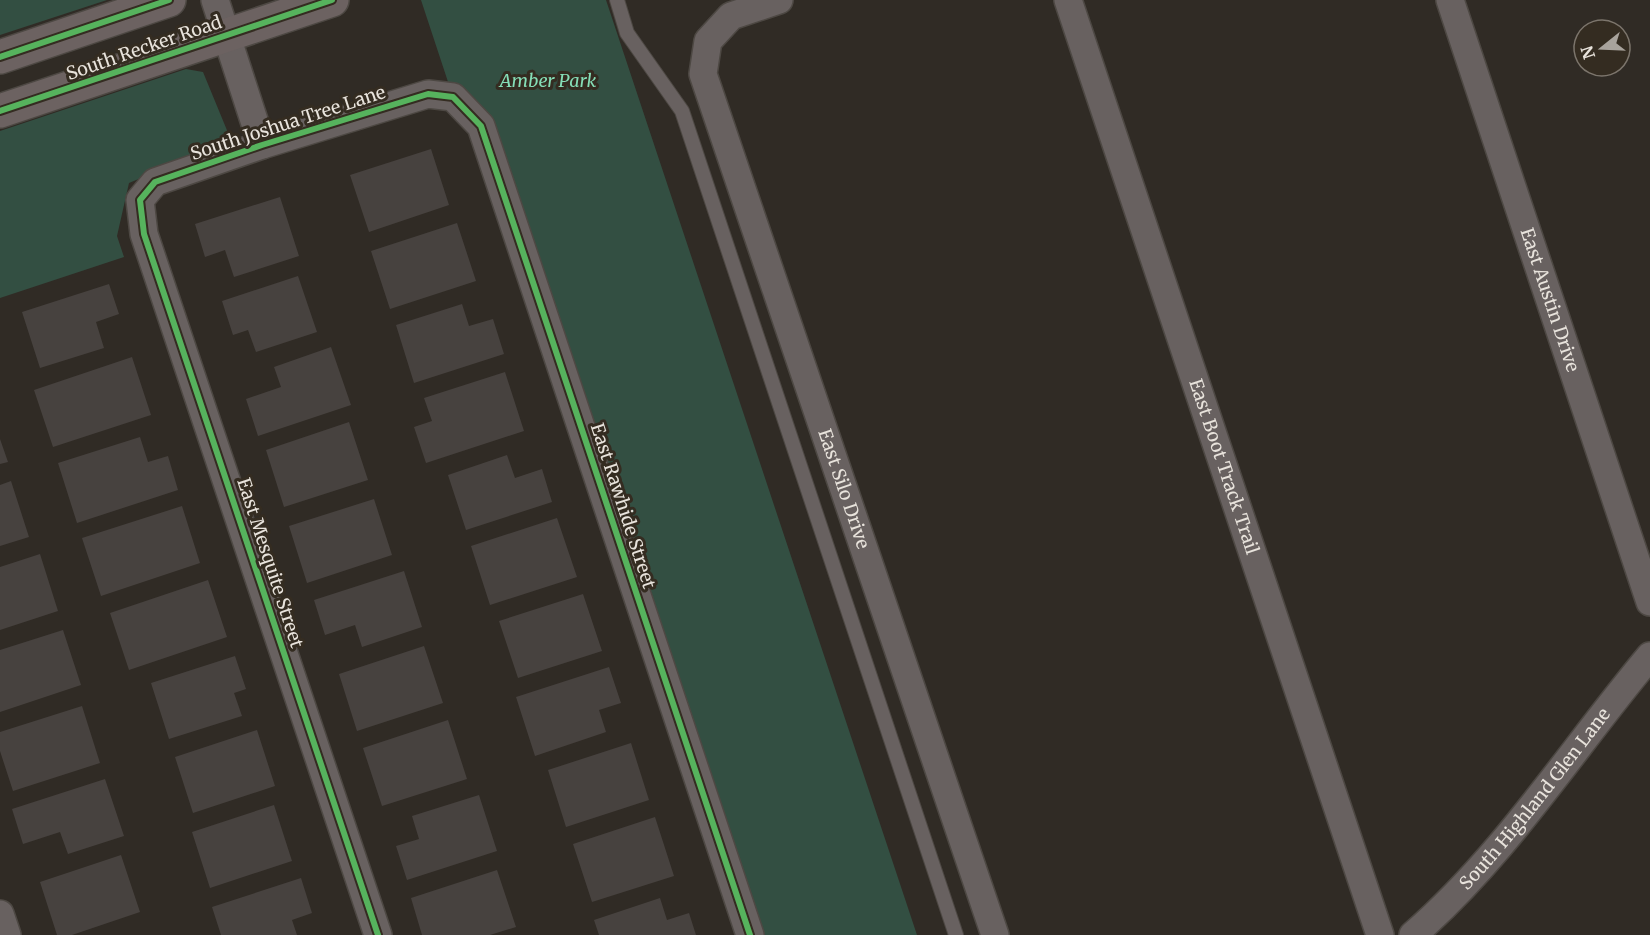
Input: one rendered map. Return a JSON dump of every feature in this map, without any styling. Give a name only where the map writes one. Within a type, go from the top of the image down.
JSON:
[{"type":"main road","name":"South Recker Road","points":[[0,57],[170,0]]},
{"type":"main road","name":"South Recker Road","points":[[0,111],[332,0]]},
{"type":"street","points":[[215,0],[262,145]]},
{"type":"street","name":"East Silo Drive","points":[[779,0],[731,16],[708,41],[703,75],[995,935]]},
{"type":"street","name":"East Boot Track Trail","points":[[1068,0],[1380,935]]},
{"type":"street","name":"East Austin Drive","points":[[1450,0],[1650,602]]},
{"type":"street","name":"South Joshua Tree Lane","points":[[140,200],[155,182],[262,145],[428,94],[453,97]]},
{"type":"street","name":"East Rawhide Street","points":[[453,97],[481,126],[750,935]]},
{"type":"street","name":"East Mesquite Street","points":[[140,200],[144,234],[378,935]]},
{"type":"street","name":"South Highland Glen Lane","points":[[1413,935],[1440,912],[1512,833],[1563,769],[1607,707],[1650,656]]},
{"type":"street","points":[[0,914],[7,935]]},
{"type":"lane","points":[[617,0],[627,33],[682,111],[956,935]]},
{"type":"green space","points":[[0,0],[107,0],[0,35]]},
{"type":"green space","name":"Amber Park","points":[[421,0],[606,0],[917,935],[750,935],[481,126],[453,97]]},
{"type":"green space","points":[[186,69],[203,72],[231,140],[129,183],[117,236],[124,257],[0,298],[0,131]]},
{"type":"building","points":[[431,149],[449,205],[369,232],[350,175]]},
{"type":"building","points":[[280,197],[299,256],[234,277],[225,250],[205,257],[195,224]]},
{"type":"building","points":[[457,223],[476,281],[390,309],[371,251]]},
{"type":"building","points":[[298,276],[317,332],[256,352],[248,330],[233,335],[222,301]]},
{"type":"building","points":[[109,284],[119,314],[96,322],[104,348],[40,368],[22,312]]},
{"type":"building","points":[[462,304],[469,326],[493,319],[504,354],[414,383],[396,325]]},
{"type":"building","points":[[331,347],[351,405],[258,436],[246,399],[281,387],[274,367]]},
{"type":"building","points":[[132,357],[151,415],[53,447],[34,390]]},
{"type":"building","points":[[505,372],[524,431],[426,463],[414,427],[432,421],[424,398]]},
{"type":"building","points":[[349,422],[368,480],[284,507],[266,450]]},
{"type":"building","points":[[140,437],[148,462],[168,456],[178,490],[77,523],[58,463]]},
{"type":"building","points":[[0,439],[8,462],[0,464]]},
{"type":"building","points":[[507,455],[515,478],[542,469],[552,502],[466,530],[448,475]]},
{"type":"building","points":[[11,481],[29,537],[0,546],[0,485]]},
{"type":"building","points":[[374,499],[392,555],[307,583],[289,526]]},
{"type":"building","points":[[182,506],[200,563],[101,596],[82,538]]},
{"type":"building","points":[[557,518],[577,577],[490,605],[471,546]]},
{"type":"building","points":[[40,554],[58,611],[0,630],[0,567]]},
{"type":"building","points":[[404,571],[422,627],[362,647],[355,625],[325,635],[314,600]]},
{"type":"building","points":[[208,580],[227,637],[129,670],[110,613]]},
{"type":"building","points":[[583,594],[602,651],[518,678],[499,621]]},
{"type":"building","points":[[63,630],[81,685],[0,712],[0,650]]},
{"type":"building","points":[[424,646],[443,703],[357,731],[339,674]]},
{"type":"building","points":[[235,656],[246,689],[234,693],[242,716],[169,739],[151,683]]},
{"type":"building","points":[[609,667],[621,703],[599,710],[606,732],[535,756],[516,697]]},
{"type":"building","points":[[82,706],[100,763],[13,791],[0,751],[0,732]]},
{"type":"building","points":[[448,720],[467,779],[382,806],[363,748]]},
{"type":"building","points":[[257,730],[275,786],[193,813],[175,757]]},
{"type":"building","points":[[631,743],[649,800],[566,827],[548,770]]},
{"type":"building","points":[[105,779],[124,836],[68,854],[60,832],[23,844],[12,809]]},
{"type":"building","points":[[479,795],[497,851],[407,880],[396,846],[419,839],[412,816]]},
{"type":"building","points":[[274,805],[292,861],[210,888],[192,832]]},
{"type":"building","points":[[655,817],[674,876],[592,902],[573,844]]},
{"type":"building","points":[[121,855],[140,912],[72,935],[57,935],[40,882]]},
{"type":"building","points":[[497,870],[516,927],[490,935],[422,935],[411,898]]},
{"type":"building","points":[[301,878],[312,913],[292,920],[297,935],[221,935],[212,907]]},
{"type":"building","points":[[660,898],[667,920],[689,913],[696,935],[599,935],[594,920]]},
{"type":"cycle path","points":[[0,57],[169,0]]},
{"type":"cycle path","points":[[0,111],[332,0]]},
{"type":"cycle path","points":[[378,935],[144,234],[140,200],[155,182],[262,145],[428,94],[453,97],[481,126],[750,935]]}]
